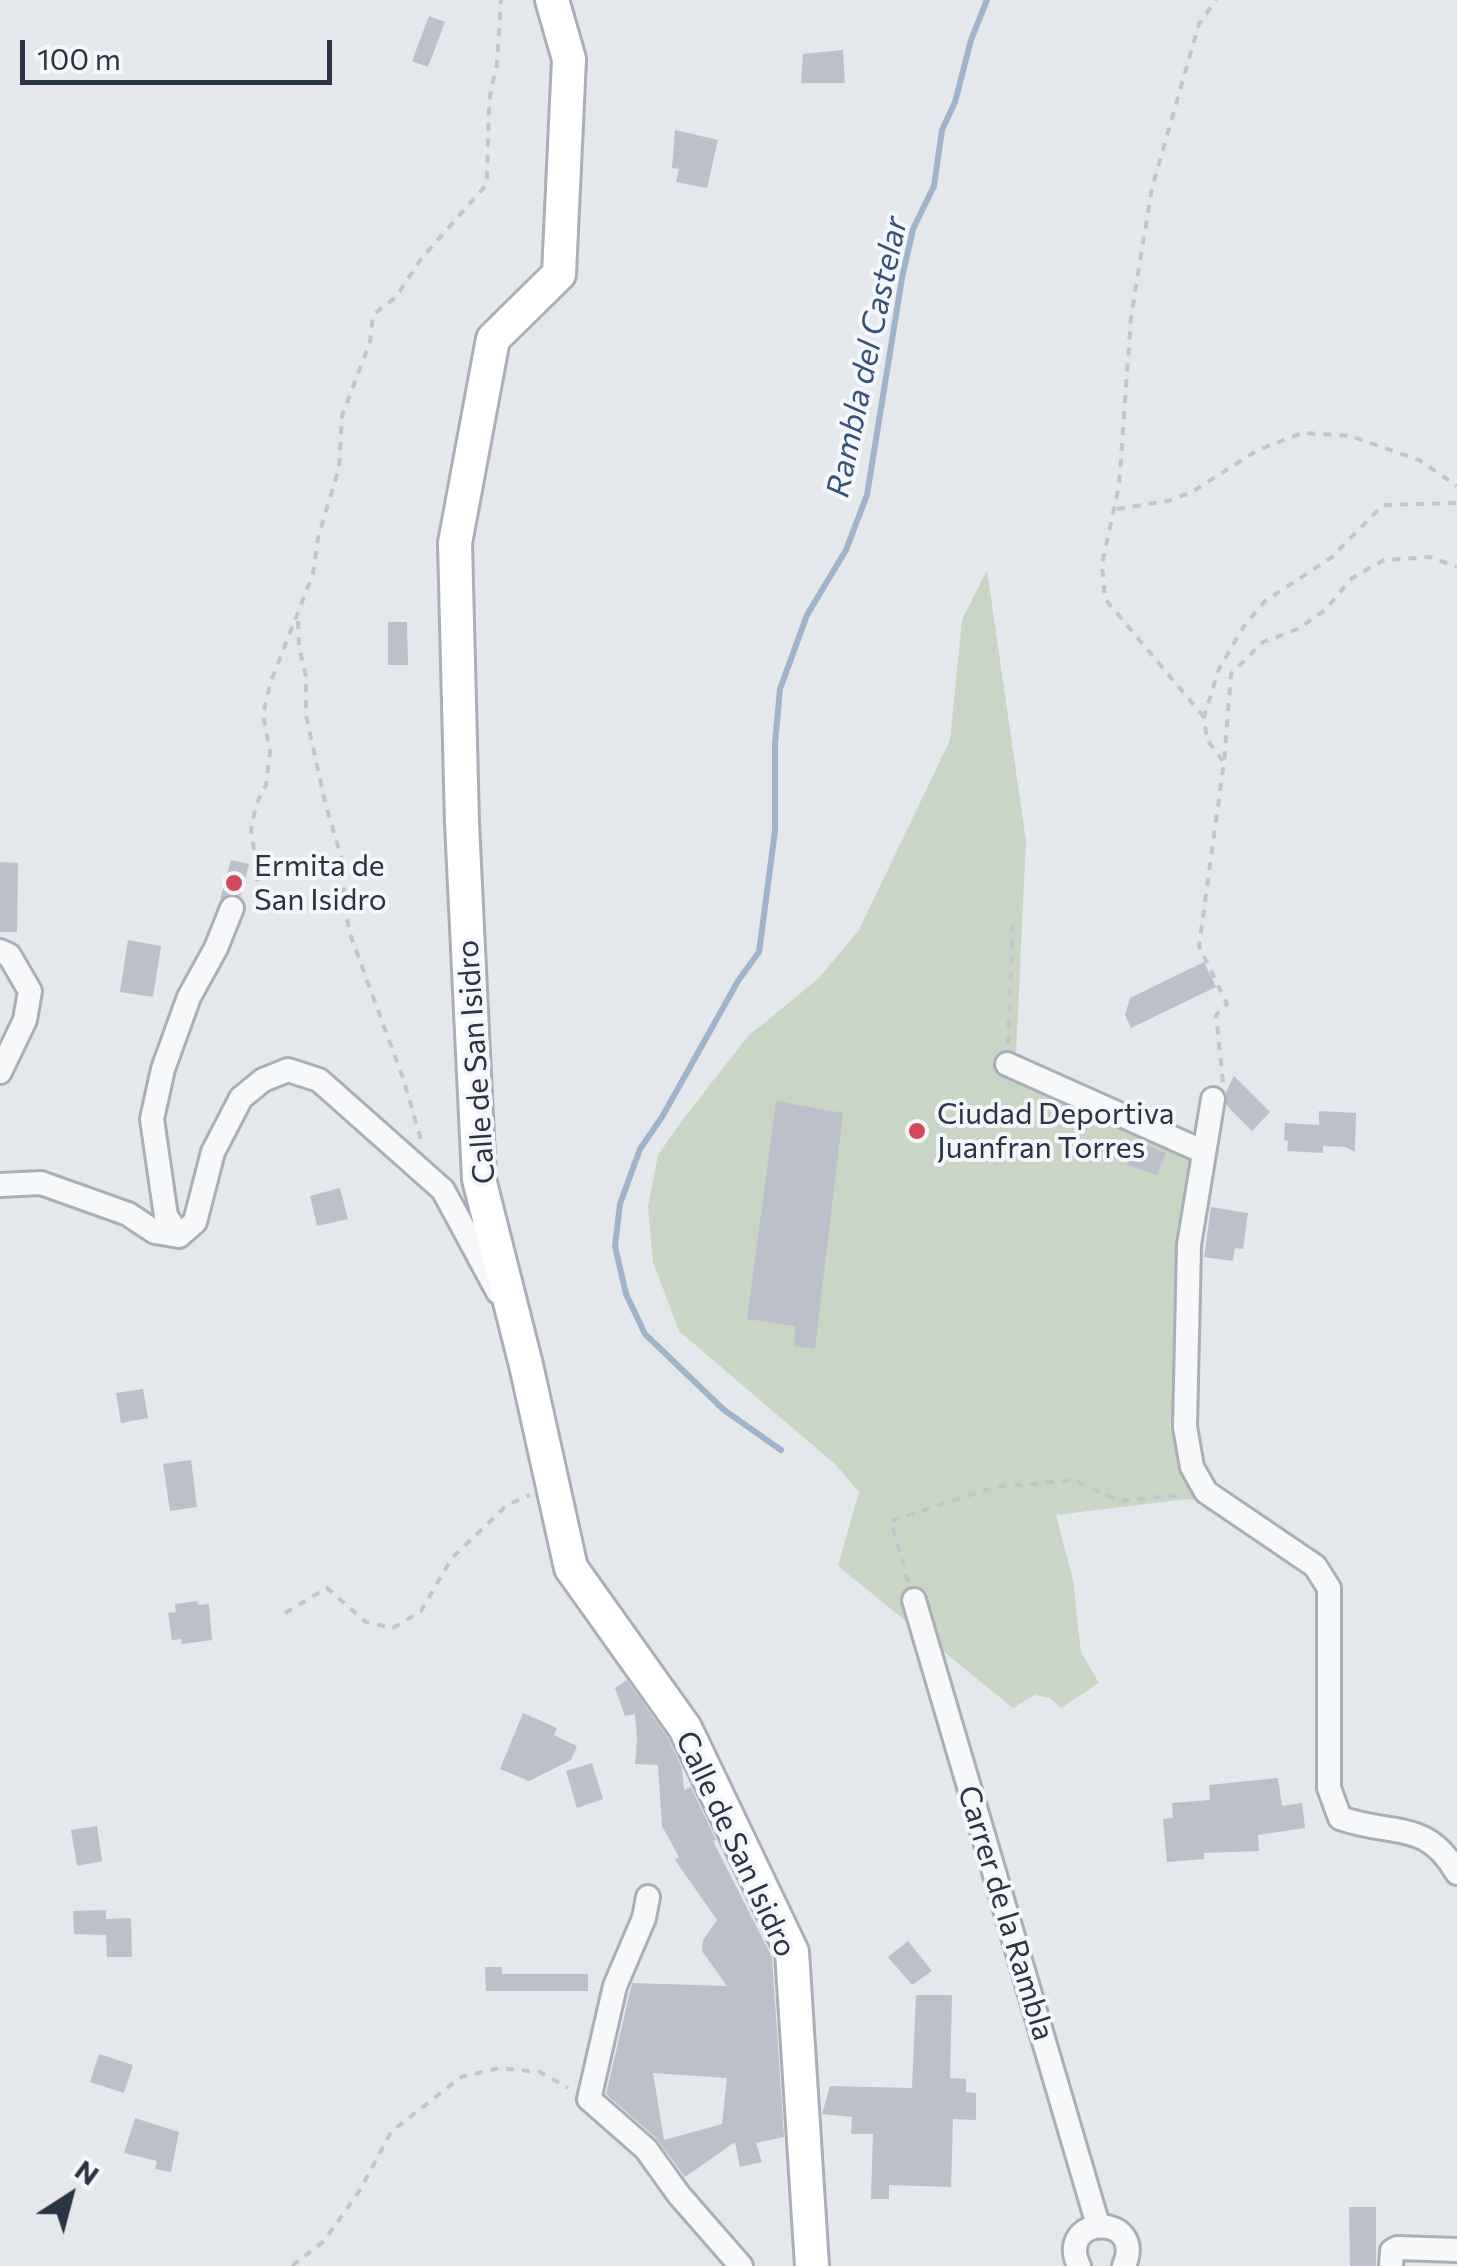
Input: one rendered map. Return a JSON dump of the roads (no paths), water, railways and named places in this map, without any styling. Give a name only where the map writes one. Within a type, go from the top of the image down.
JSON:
[{"type":"street","name":"Calle de San Isidro","points":[[552,0],[569,60],[559,274],[494,339],[455,542],[462,822],[479,1179],[571,1568],[686,1728],[792,1952],[812,2266]]},
{"type":"street","points":[[179,1236],[166,1216],[152,1118],[162,1069],[188,997],[216,948],[232,908]]},
{"type":"street","points":[[0,951],[9,956],[30,991],[25,1020],[0,1072]]},
{"type":"street","points":[[1007,1064],[1204,1152]]},
{"type":"street","points":[[179,1236],[195,1222],[213,1152],[242,1098],[263,1080],[288,1070],[319,1080],[439,1186],[516,1326]]},
{"type":"street","points":[[1213,1099],[1189,1245],[1185,1427],[1192,1467],[1206,1492],[1316,1566],[1329,1588],[1329,1788],[1340,1818],[1367,1828],[1424,1836],[1443,1850],[1457,1874]]},
{"type":"street","points":[[0,1185],[40,1184],[128,1214],[155,1232],[179,1236]]},
{"type":"street","name":"Carrer de la Rambla","points":[[914,1600],[1098,2226]]},
{"type":"street","points":[[648,1897],[644,1918],[615,1986],[589,2099],[646,2149],[679,2195],[740,2266]]},
{"type":"street","points":[[1079,2266],[1077,2242],[1082,2234],[1098,2226],[1114,2228],[1126,2241],[1128,2258],[1124,2266]]},
{"type":"street","points":[[1391,2266],[1394,2249],[1451,2255]]},
{"type":"waterway","name":"Rambla del Castelar","points":[[781,1450],[724,1410],[645,1334],[626,1294],[615,1246],[620,1204],[640,1149],[759,952],[775,831],[775,743],[780,689],[807,615],[846,550],[867,495],[913,229],[934,186],[942,130],[955,102],[971,40],[987,0]]},
{"type":"place","name":"Ermita de San Isidro","points":[[234,883]]},
{"type":"place","name":"Ciudad Deportiva Juanfran Torres","points":[[917,1131]]}]
